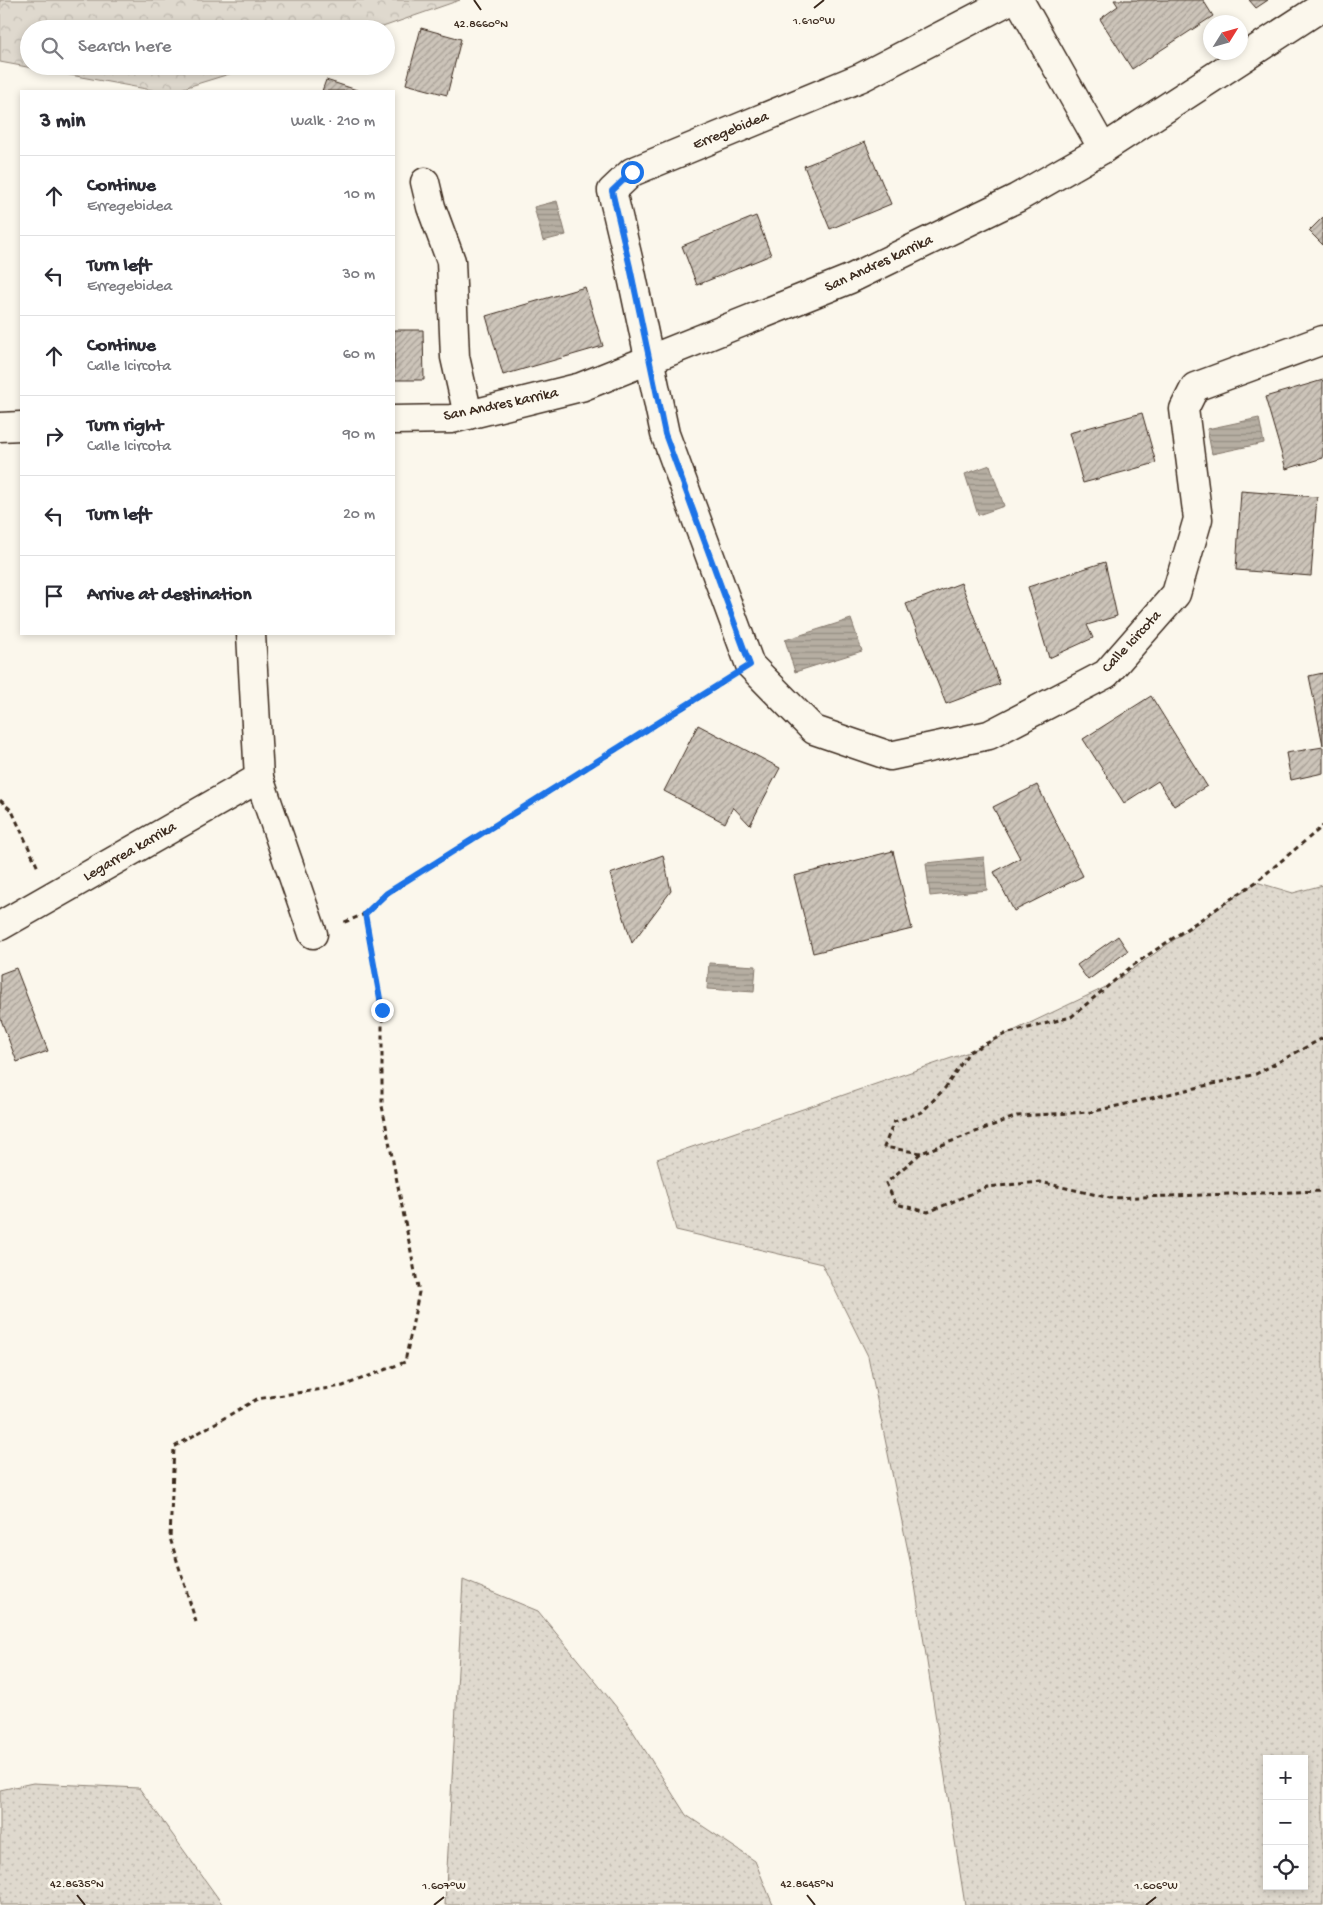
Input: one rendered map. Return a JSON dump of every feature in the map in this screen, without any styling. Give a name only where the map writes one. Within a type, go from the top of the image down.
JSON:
[{"type":"street","name":"Erregebidea","points":[[649,360],[612,191],[632,172],[862,77],[1010,0]]},
{"type":"street","points":[[1019,0],[1103,149]]},
{"type":"street","name":"San Andres karrika","points":[[395,420],[452,419],[581,387],[850,279],[1017,198],[1103,149],[1323,6]]},
{"type":"street","points":[[425,182],[431,207],[451,261],[454,357],[468,415]]},
{"type":"street","name":"Calle Icircota","points":[[649,360],[665,434],[750,665],[814,730],[890,756],[988,735],[1106,674],[1176,594],[1198,518],[1184,409],[1195,387],[1323,340]]},
{"type":"street","points":[[0,427],[20,426]]},
{"type":"street","points":[[251,635],[259,778],[313,934]]},
{"type":"street","name":"Legarrea karrika","points":[[0,926],[259,778]]},
{"type":"path","points":[[313,934],[365,914],[387,893],[750,665]]},
{"type":"path","points":[[0,800],[12,811],[51,897]]},
{"type":"path","points":[[921,1153],[884,1147],[894,1122],[922,1112],[945,1088],[968,1052],[1005,1034],[1071,1018],[1132,966],[1256,882],[1323,826]]},
{"type":"path","points":[[196,1622],[170,1538],[174,1447],[257,1399],[343,1386],[405,1362],[419,1292],[382,1106],[382,1010],[365,914]]},
{"type":"path","points":[[1323,1038],[1256,1074],[1091,1112],[1017,1116],[921,1153],[886,1183],[896,1204],[928,1212],[987,1187],[1040,1182],[1110,1198],[1323,1191]]},
{"type":"green space","points":[[0,0],[460,0],[395,23],[395,20],[20,20],[20,66],[0,62]]},
{"type":"green space","points":[[70,75],[226,75],[177,90],[152,90]]},
{"type":"green space","points":[[1256,882],[1293,893],[1323,885],[1323,1905],[965,1905],[915,1585],[868,1356],[822,1264],[676,1230],[657,1159],[969,1052],[1110,985]]},
{"type":"green space","points":[[463,1580],[538,1611],[622,1714],[686,1815],[755,1861],[773,1905],[445,1905]]},
{"type":"green space","points":[[33,1783],[139,1788],[223,1905],[0,1905],[0,1790]]},
{"type":"shaded area","points":[[557,201],[566,235],[543,241],[534,207]]},
{"type":"shaded area","points":[[1259,418],[1264,443],[1212,454],[1207,429]]},
{"type":"shaded area","points":[[990,465],[1004,506],[978,515],[965,474]]},
{"type":"shaded area","points":[[851,619],[862,651],[795,672],[785,640]]},
{"type":"shaded area","points":[[984,857],[987,890],[930,896],[926,863]]},
{"type":"shaded area","points":[[709,963],[756,966],[754,992],[707,989]]},
{"type":"building","points":[[1114,0],[1203,0],[1212,15],[1203,15],[1203,23],[1132,69],[1100,19],[1118,6]]},
{"type":"building","points":[[1249,0],[1268,0],[1256,8]]},
{"type":"building","points":[[421,28],[461,39],[447,95],[406,84]]},
{"type":"building","points":[[326,80],[357,90],[322,90]]},
{"type":"building","points":[[865,142],[891,204],[830,229],[804,166]]},
{"type":"building","points":[[756,216],[771,255],[697,285],[682,246]]},
{"type":"building","points":[[1323,217],[1323,245],[1309,231]]},
{"type":"building","points":[[585,287],[603,346],[503,375],[486,316]]},
{"type":"building","points":[[395,330],[423,330],[424,380],[395,380]]},
{"type":"building","points":[[1323,380],[1323,458],[1286,469],[1265,397]]},
{"type":"building","points":[[1142,413],[1156,463],[1083,483],[1069,433]]},
{"type":"building","points":[[1241,491],[1317,497],[1311,576],[1236,570]]},
{"type":"building","points":[[1105,562],[1117,616],[1087,625],[1093,638],[1049,658],[1028,587]]},
{"type":"building","points":[[961,583],[1000,684],[946,704],[906,604]]},
{"type":"building","points":[[1323,673],[1323,745],[1309,676]]},
{"type":"building","points":[[1151,696],[1207,786],[1174,806],[1158,781],[1124,803],[1083,739]]},
{"type":"building","points":[[698,725],[780,768],[750,825],[733,807],[725,823],[664,791]]},
{"type":"building","points":[[1323,747],[1323,773],[1291,780],[1286,753]]},
{"type":"building","points":[[1037,785],[1083,876],[1014,911],[994,872],[1020,858],[993,807]]},
{"type":"building","points":[[893,851],[912,929],[813,953],[794,876]]},
{"type":"building","points":[[663,855],[671,891],[632,943],[610,874]]},
{"type":"building","points":[[1118,936],[1128,951],[1088,980],[1077,965]]},
{"type":"building","points":[[16,968],[48,1051],[17,1062],[0,1017],[0,974]]},
{"type":"route","points":[[382,1010],[365,914],[387,893],[750,665],[665,434],[612,191],[632,172]]}]
